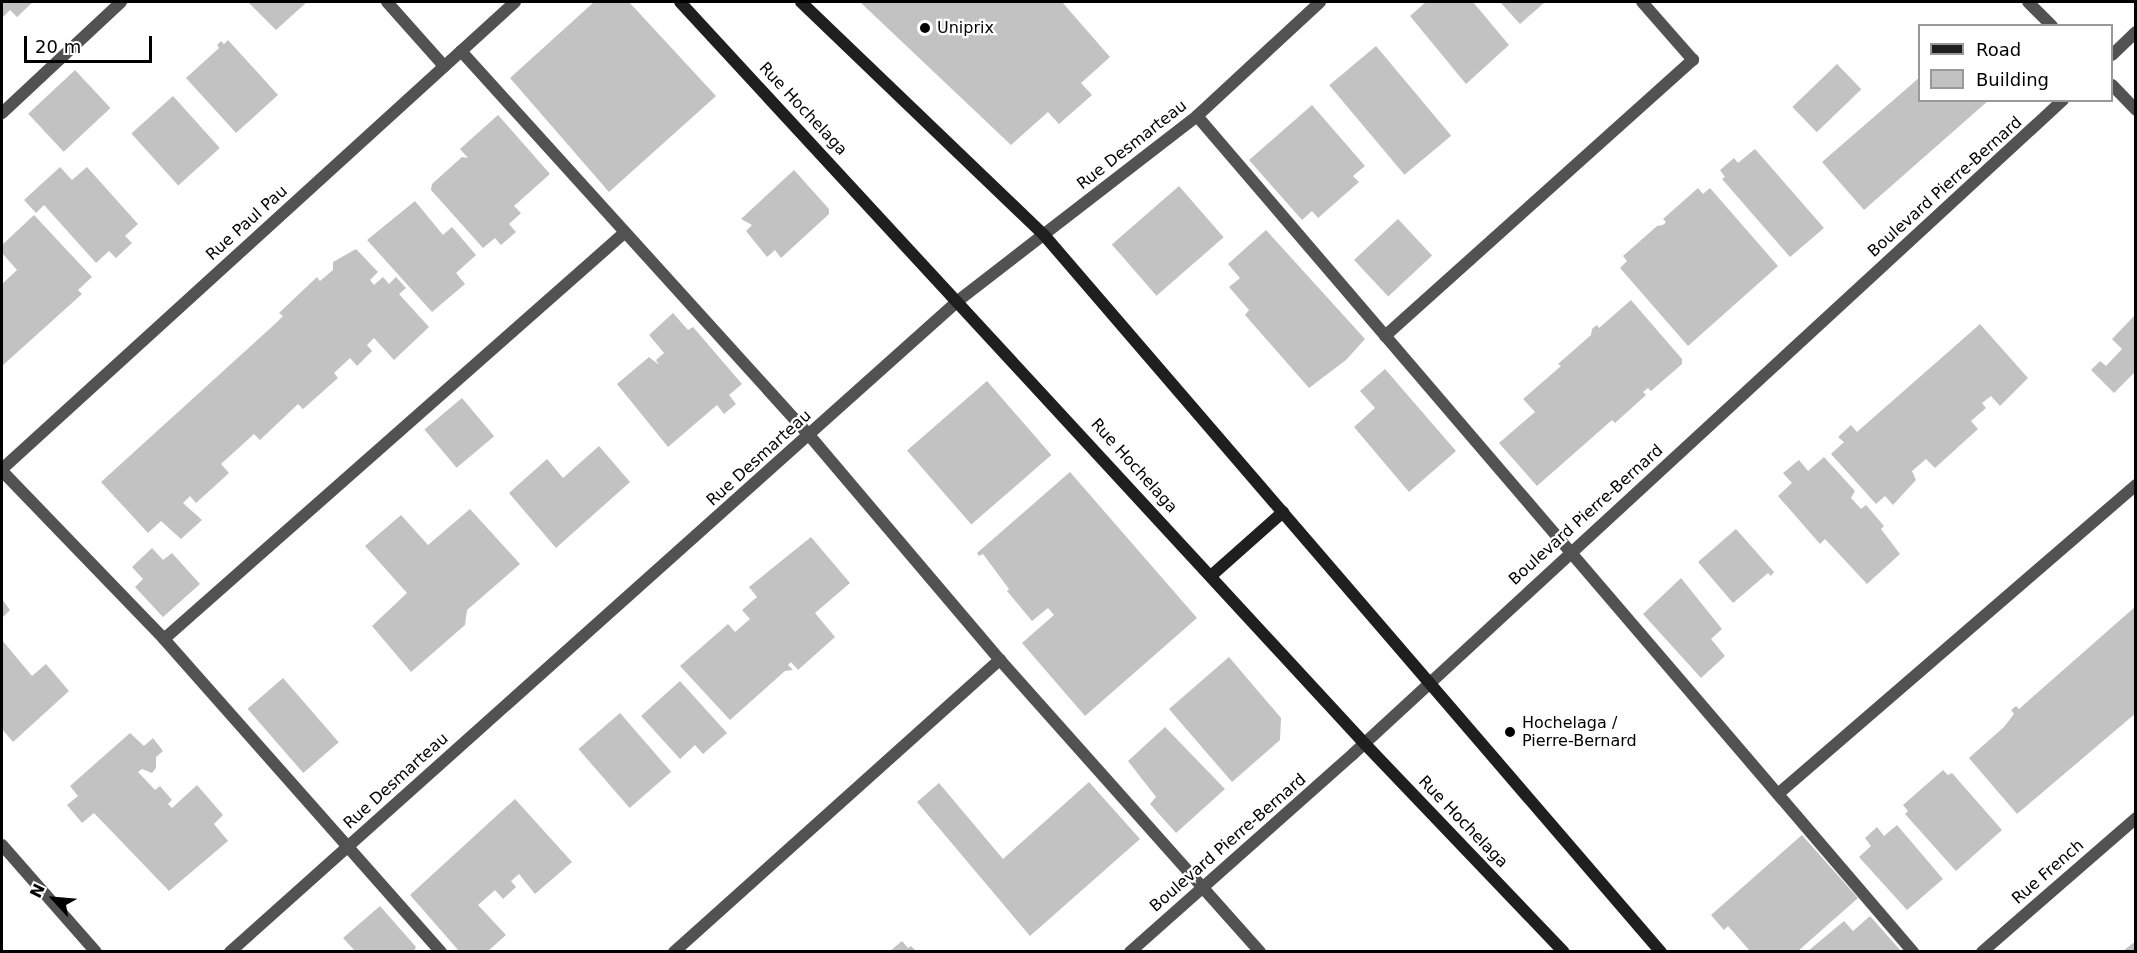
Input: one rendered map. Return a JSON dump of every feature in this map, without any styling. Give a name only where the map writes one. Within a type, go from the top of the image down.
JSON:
[{"type":"main road","name":"Rue Hochelaga","points":[[680,2],[959,300],[1364,743],[1564,951]]},
{"type":"main road","points":[[801,2],[1044,235],[1661,951]]},
{"type":"main road","points":[[1212,575],[1283,512]]},
{"type":"street","points":[[2,113],[121,2]]},
{"type":"street","points":[[387,2],[444,66]]},
{"type":"street","name":"Rue Paul Pau","points":[[2,470],[515,2]]},
{"type":"street","name":"Rue Desmarteau","points":[[230,951],[959,300],[1197,116],[1320,2]]},
{"type":"street","points":[[1385,336],[1693,60],[1642,2]]},
{"type":"street","points":[[2028,2],[2050,24]]},
{"type":"street","points":[[2113,54],[2136,32]]},
{"type":"street","points":[[461,51],[623,234],[809,435],[1000,660],[1260,951]]},
{"type":"street","points":[[2113,86],[2136,110]]},
{"type":"street","name":"Boulevard Pierre-Bernard","points":[[1130,951],[1364,743],[1428,681],[2061,102]]},
{"type":"street","points":[[1197,116],[1913,951]]},
{"type":"street","points":[[165,639],[623,234]]},
{"type":"street","points":[[2,470],[165,639],[441,951]]},
{"type":"street","points":[[1778,794],[2136,485]]},
{"type":"street","points":[[674,951],[1000,660]]},
{"type":"street","name":"Rue French","points":[[1982,951],[2136,818]]},
{"type":"street","points":[[2,845],[96,951]]},
{"type":"building","points":[[2,2],[33,2],[17,17],[10,10],[3,17]]},
{"type":"building","points":[[248,2],[307,2],[276,30]]},
{"type":"building","points":[[594,2],[629,2],[716,96],[609,192],[510,78]]},
{"type":"building","points":[[860,2],[1062,2],[1110,57],[1081,83],[1092,95],[1059,124],[1048,112],[1011,145]]},
{"type":"building","points":[[1426,2],[1473,2],[1509,45],[1466,84],[1410,16]]},
{"type":"building","points":[[1500,2],[1545,2],[1520,24]]},
{"type":"building","points":[[228,40],[278,95],[236,133],[186,78],[219,48],[217,45],[221,41],[224,44]]},
{"type":"building","points":[[1376,46],[1451,136],[1404,175],[1329,85]]},
{"type":"building","points":[[1837,64],[1861,89],[1817,132],[1792,107]]},
{"type":"building","points":[[75,70],[110,108],[64,152],[28,114]]},
{"type":"building","points":[[1918,79],[1918,102],[1987,102],[1864,210],[1822,162]]},
{"type":"building","points":[[173,96],[220,148],[178,185],[131,133]]},
{"type":"building","points":[[1312,105],[1365,166],[1353,176],[1359,182],[1318,218],[1312,211],[1302,220],[1249,160]]},
{"type":"building","points":[[498,115],[550,174],[514,206],[521,213],[509,224],[516,232],[501,245],[495,238],[483,248],[431,190],[432,184],[462,157],[468,158],[460,149]]},
{"type":"building","points":[[1755,149],[1824,228],[1790,257],[1722,179],[1725,177],[1720,170],[1734,158],[1738,163]]},
{"type":"building","points":[[60,167],[72,180],[87,167],[138,224],[125,236],[132,243],[116,258],[109,251],[96,263],[44,205],[36,213],[24,200]]},
{"type":"building","points":[[794,170],[829,209],[829,214],[781,258],[775,250],[767,257],[746,231],[752,225],[741,219]]},
{"type":"building","points":[[1179,186],[1224,237],[1156,296],[1112,244]]},
{"type":"building","points":[[1698,188],[1703,194],[1710,188],[1778,266],[1688,346],[1620,268],[1627,261],[1623,256],[1657,226],[1663,225],[1666,222],[1663,219]]},
{"type":"building","points":[[415,201],[443,235],[452,227],[476,255],[456,273],[465,284],[432,312],[367,240]]},
{"type":"building","points":[[34,215],[92,277],[78,290],[82,294],[2,366],[2,284],[17,270],[2,253],[2,245]]},
{"type":"building","points":[[1398,219],[1432,256],[1388,296],[1354,260]]},
{"type":"building","points":[[1266,230],[1365,339],[1346,360],[1309,388],[1245,315],[1249,310],[1229,287],[1240,278],[1228,264]]},
{"type":"building","points":[[356,249],[378,272],[370,280],[374,285],[383,277],[389,284],[396,277],[406,288],[399,294],[429,327],[394,360],[374,338],[367,345],[372,351],[357,366],[350,358],[334,373],[338,378],[303,409],[298,404],[260,440],[254,434],[221,464],[229,473],[196,503],[190,496],[183,503],[202,520],[181,539],[161,521],[148,533],[101,482],[276,323],[283,316],[279,313],[317,277],[320,281],[333,270],[333,262]]},
{"type":"building","points":[[1631,300],[1682,359],[1682,364],[1651,391],[1648,388],[1643,392],[1646,395],[1615,423],[1612,420],[1537,486],[1499,443],[1535,412],[1523,399],[1561,366],[1558,364],[1591,335],[1592,329],[1597,325],[1599,328]]},
{"type":"building","points":[[673,313],[688,330],[693,327],[742,384],[729,395],[736,404],[724,414],[717,405],[668,447],[617,384],[649,357],[659,365],[656,360],[664,353],[649,335]]},
{"type":"building","points":[[2136,314],[2136,371],[2114,393],[2091,370],[2100,361],[2106,366],[2122,349],[2112,339]]},
{"type":"building","points":[[1980,324],[2028,378],[2000,406],[1991,396],[1982,403],[1986,408],[1971,421],[1978,429],[1935,468],[1926,459],[1912,471],[1916,480],[1893,505],[1885,496],[1876,504],[1831,454],[1844,442],[1838,437],[1851,425],[1857,432]]},
{"type":"building","points":[[1385,369],[1456,451],[1409,492],[1354,427],[1375,408],[1360,391]]},
{"type":"building","points":[[987,381],[1051,455],[971,525],[907,451]]},
{"type":"building","points":[[462,398],[494,436],[457,468],[424,429]]},
{"type":"building","points":[[599,446],[630,482],[556,548],[509,493],[547,459],[563,478]]},
{"type":"building","points":[[1824,457],[1855,491],[1851,498],[1861,509],[1866,505],[1884,526],[1881,529],[1900,554],[1867,584],[1825,539],[1820,544],[1778,496],[1792,483],[1783,473],[1799,460],[1808,471]]},
{"type":"building","points":[[1070,472],[1197,618],[1085,716],[1022,643],[1054,615],[1048,608],[1032,621],[1007,591],[1009,589],[983,554],[979,556],[977,553]]},
{"type":"building","points":[[470,509],[520,564],[467,610],[465,625],[411,672],[372,626],[407,593],[365,546],[401,515],[428,545]]},
{"type":"building","points":[[1736,529],[1774,572],[1771,576],[1768,573],[1733,603],[1698,562]]},
{"type":"building","points":[[811,537],[850,583],[815,613],[835,637],[798,670],[791,662],[788,665],[793,670],[785,671],[730,720],[680,666],[728,624],[735,632],[750,619],[742,610],[757,597],[749,587]]},
{"type":"building","points":[[152,548],[163,560],[172,553],[200,584],[163,617],[135,587],[143,579],[132,567]]},
{"type":"building","points":[[1681,578],[1722,629],[1711,639],[1725,656],[1701,678],[1643,614]]},
{"type":"building","points":[[2,599],[10,610],[2,618]]},
{"type":"building","points":[[2136,606],[2136,713],[2017,814],[1969,758],[2004,727],[2014,714],[2011,710],[2016,706],[2019,709]]},
{"type":"building","points":[[2,640],[32,676],[46,664],[69,691],[13,742],[2,729]]},
{"type":"building","points":[[1229,657],[1281,718],[1280,740],[1232,782],[1169,709]]},
{"type":"building","points":[[283,678],[339,742],[303,773],[248,709]]},
{"type":"building","points":[[680,681],[727,733],[703,754],[695,745],[680,759],[641,716]]},
{"type":"building","points":[[620,713],[671,772],[630,808],[578,749]]},
{"type":"building","points":[[1165,727],[1225,789],[1176,833],[1150,804],[1156,797],[1128,761]]},
{"type":"building","points":[[130,733],[144,746],[153,738],[163,751],[156,757],[156,768],[152,773],[142,769],[138,772],[155,790],[160,786],[172,800],[168,804],[172,808],[197,785],[223,815],[214,824],[228,841],[169,891],[94,813],[82,823],[67,805],[78,796],[70,786]]},
{"type":"building","points":[[1943,770],[1948,775],[1952,773],[2002,830],[1956,871],[1905,814],[1908,811],[1903,805]]},
{"type":"building","points":[[1089,782],[1140,839],[1030,936],[917,802],[939,783],[1003,859]]},
{"type":"building","points":[[515,799],[572,862],[535,894],[519,874],[511,881],[516,887],[503,899],[495,890],[478,905],[506,935],[488,951],[459,951],[410,895]]},
{"type":"building","points":[[1897,825],[1943,879],[1907,910],[1859,857],[1871,846],[1865,838],[1877,827],[1884,836]]},
{"type":"building","points":[[1802,835],[1858,898],[1798,951],[1750,951],[1728,926],[1724,930],[1711,915]]},
{"type":"building","points":[[380,906],[416,947],[414,951],[355,951],[343,938]]},
{"type":"building","points":[[1870,916],[1901,951],[1808,951],[1844,921],[1853,931]]},
{"type":"building","points":[[902,941],[908,948],[911,946],[916,951],[890,951]]},
{"type":"building","points":[[2136,941],[2136,951],[2123,951],[2132,944]]},
{"type":"place","name":"Uniprix","points":[[925,28]]},
{"type":"place","name":"Hochelaga / Pierre-Bernard","points":[[1510,732]]}]
